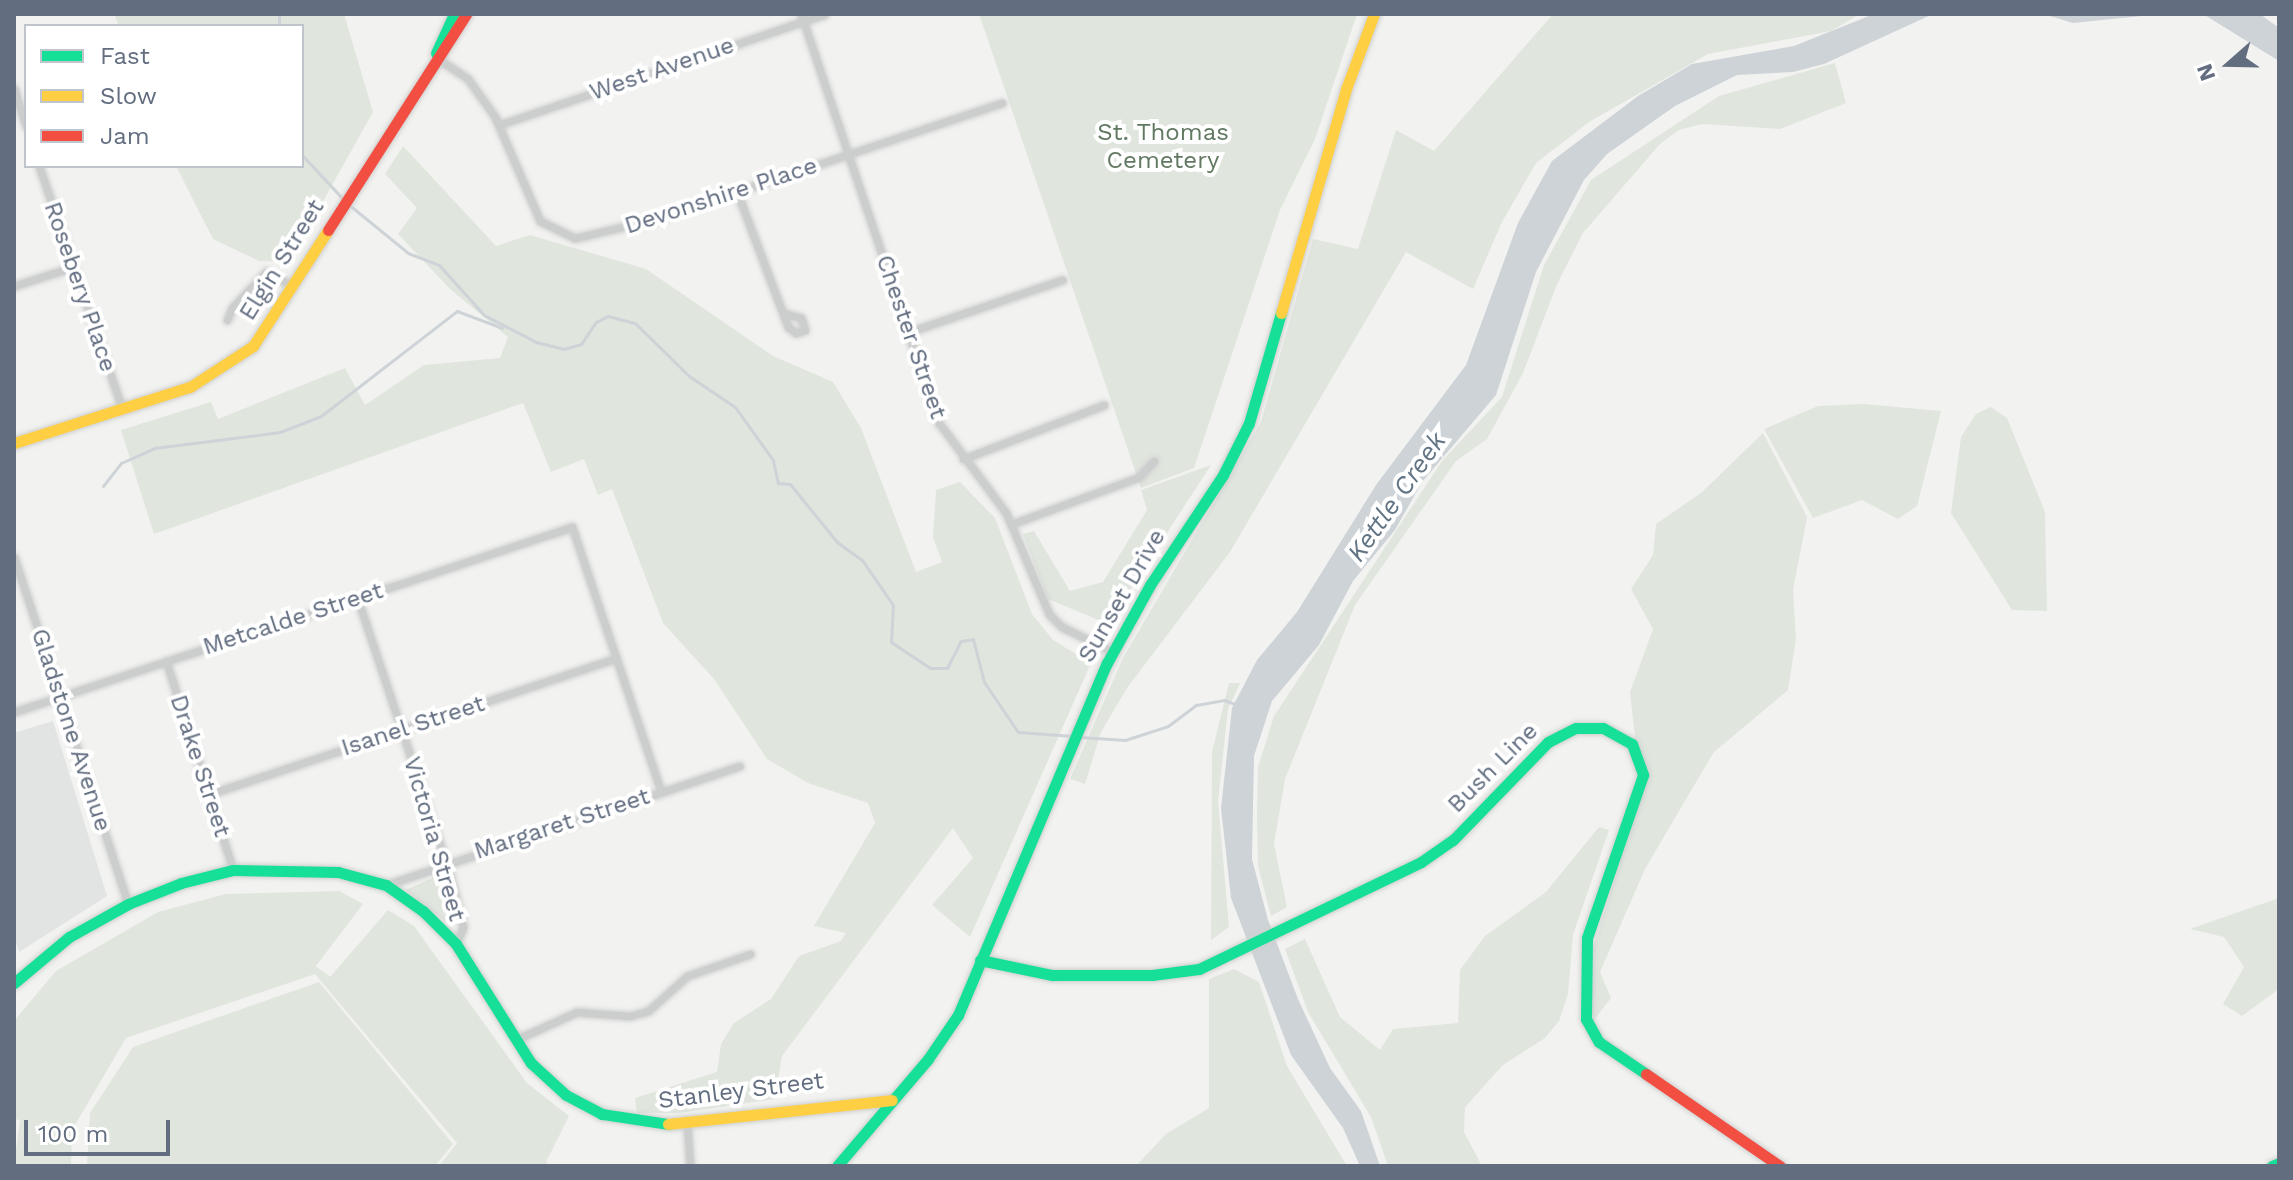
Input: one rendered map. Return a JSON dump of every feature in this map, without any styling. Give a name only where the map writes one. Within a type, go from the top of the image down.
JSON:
[{"type":"street","points":[[435,57],[454,14]]},
{"type":"street","points":[[435,57],[466,14]]},
{"type":"street","name":"West Avenue","points":[[499,125],[803,18],[825,14]]},
{"type":"street","name":"Sunset Drive","points":[[837,1166],[950,1029],[1113,652],[1150,585],[1223,475],[1249,423],[1346,89],[1374,14]]},
{"type":"street","name":"Chester Street","points":[[803,18],[939,423],[1012,524],[1049,614],[1062,627],[1113,652]]},
{"type":"street","name":"Devonshire Place","points":[[435,57],[468,79],[499,125],[540,221],[565,235],[603,234],[1002,103]]},
{"type":"street","name":"Elgin Street","points":[[14,443],[190,387],[229,366],[259,339],[435,57]]},
{"type":"street","points":[[14,89],[24,120]]},
{"type":"street","name":"Rosebery Place","points":[[40,168],[122,408]]},
{"type":"street","points":[[737,192],[773,296],[784,313]]},
{"type":"street","points":[[14,286],[73,267]]},
{"type":"street","points":[[227,320],[261,274],[271,272],[294,286]]},
{"type":"street","points":[[909,332],[1062,280]]},
{"type":"street","points":[[963,459],[1104,405]]},
{"type":"street","points":[[1012,524],[1139,477],[1154,461]]},
{"type":"street","name":"Metcalde Street","points":[[14,712],[572,527],[616,658]]},
{"type":"street","name":"Gladstone Avenue","points":[[14,557],[128,904]]},
{"type":"street","name":"Victoria Street","points":[[357,597],[446,863],[463,927],[456,944]]},
{"type":"street","points":[[616,658],[661,791]]},
{"type":"street","name":"Isanel Street","points":[[210,794],[616,658]]},
{"type":"street","name":"Drake Street","points":[[166,661],[233,870]]},
{"type":"street","name":"Bush Line","points":[[980,960],[1052,975],[1152,975],[1199,969],[1296,924],[1443,848],[1556,736],[1584,727],[1619,734],[1636,752],[1642,783],[1587,938],[1586,1019],[1599,1042],[1780,1166]]},
{"type":"street","name":"Margaret Street","points":[[386,885],[739,766]]},
{"type":"street","name":"Stanley Street","points":[[15,975],[61,942],[128,904],[233,870],[313,869],[386,885],[423,911],[456,944],[515,1040],[551,1083],[584,1105],[636,1123],[687,1123],[892,1100]]},
{"type":"street","points":[[515,1040],[577,1012],[630,1016],[648,1011],[687,976],[750,954]]},
{"type":"street","points":[[687,1123],[690,1166]]},
{"type":"street","points":[[2272,1166],[2279,1163]]},
{"type":"shaded area","points":[[53,721],[107,896],[19,952],[14,935],[14,733]]},
{"type":"green space","points":[[114,14],[344,14],[373,112],[289,262],[259,261],[213,239],[177,168],[304,168],[304,24],[118,24]]},
{"type":"green space","name":"St. Thomas Cemetery","points":[[979,14],[1357,14],[1315,139],[1280,210],[1194,468],[1141,488]]},
{"type":"green space","points":[[1553,14],[1860,14],[1831,31],[1708,54],[1589,122],[1536,163],[1502,222],[1473,289],[1406,252],[1230,552],[1127,688],[1101,732],[1085,784],[1070,779],[1123,658],[1261,422],[1313,239],[1358,249],[1396,130],[1434,151]]},
{"type":"green space","points":[[1835,63],[1846,103],[1780,129],[1702,124],[1679,130],[1660,144],[1583,233],[1557,284],[1523,373],[1487,439],[1456,461],[1355,605],[1285,779],[1274,844],[1287,907],[1271,916],[1258,866],[1257,815],[1258,767],[1274,716],[1442,461],[1502,397],[1544,265],[1591,180],[1719,96]]},
{"type":"green space","points":[[403,146],[496,246],[530,235],[646,269],[773,356],[833,382],[861,428],[916,572],[942,562],[933,537],[936,490],[960,482],[995,518],[1032,614],[1053,640],[1091,663],[970,937],[932,905],[973,858],[953,828],[782,1056],[775,1099],[680,1113],[637,1113],[635,1098],[717,1072],[721,1044],[734,1023],[771,999],[799,956],[841,941],[846,933],[814,926],[875,823],[868,803],[808,783],[767,759],[714,679],[663,623],[612,489],[598,495],[584,459],[551,472],[523,403],[154,534],[121,430],[211,402],[218,419],[345,368],[365,405],[424,365],[500,358],[508,337],[450,289],[398,234],[417,208],[385,174]]},
{"type":"green space","points":[[1864,404],[1941,411],[1917,506],[1898,519],[1862,500],[1813,518],[1764,429],[1818,406]]},
{"type":"green space","points":[[1991,407],[2007,418],[2045,512],[2047,611],[2012,610],[1951,513],[1961,437],[1976,414]]},
{"type":"green space","points":[[1763,433],[1807,517],[1793,590],[1796,639],[1788,690],[1714,752],[1689,794],[1645,869],[1600,972],[1611,998],[1593,1021],[1588,966],[1646,777],[1636,746],[1630,692],[1653,629],[1631,589],[1653,555],[1656,524],[1701,493]]},
{"type":"green space","points":[[1211,465],[1108,624],[1048,599],[1023,534],[1034,531],[1070,591],[1103,582],[1147,510],[1141,490]]},
{"type":"green space","points":[[1229,683],[1240,683],[1228,709],[1218,801],[1229,927],[1211,940],[1212,752]]},
{"type":"green space","points":[[1599,827],[1609,830],[1573,935],[1568,994],[1559,1021],[1545,1038],[1503,1065],[1465,1107],[1464,1132],[1482,1166],[1388,1166],[1371,1117],[1308,1012],[1285,949],[1305,939],[1340,1017],[1380,1050],[1393,1029],[1458,1023],[1460,970],[1485,936],[1546,892]]},
{"type":"green space","points":[[438,875],[455,919],[449,924],[406,890]]},
{"type":"green space","points":[[339,891],[363,904],[316,966],[330,977],[388,910],[414,926],[527,1083],[569,1116],[546,1162],[551,1166],[439,1166],[457,1143],[315,974],[126,1038],[72,1130],[71,1166],[14,1166],[20,1120],[14,1119],[14,1021],[56,971],[158,912],[226,894]]},
{"type":"green space","points":[[2279,898],[2279,989],[2242,1016],[2223,1004],[2244,967],[2224,937],[2190,929]]},
{"type":"green space","points":[[1234,969],[1259,982],[1287,1066],[1347,1166],[1136,1166],[1166,1134],[1209,1108],[1209,979]]},
{"type":"green space","points":[[319,982],[453,1144],[435,1166],[87,1166],[90,1113],[133,1047]]},
{"type":"water","name":"Kettle Creek","points":[[1874,14],[1933,14],[1824,64],[1793,72],[1737,75],[1675,106],[1607,154],[1584,180],[1536,272],[1496,395],[1422,482],[1395,530],[1353,581],[1319,645],[1272,701],[1254,756],[1252,859],[1268,920],[1298,999],[1330,1068],[1361,1111],[1380,1166],[1360,1166],[1343,1128],[1291,1055],[1231,898],[1221,808],[1232,708],[1257,660],[1297,612],[1376,485],[1466,365],[1518,223],[1552,161],[1638,96],[1692,64],[1794,46]]},
{"type":"water","points":[[2043,14],[2161,14],[2073,23]]},
{"type":"water","points":[[2203,14],[2260,14],[2279,28],[2279,61]]},
{"type":"waterway","points":[[279,14],[279,24]]},
{"type":"waterway","points":[[304,157],[343,199]]},
{"type":"waterway","points":[[348,204],[408,253],[439,265],[484,315],[536,342],[564,349],[581,344],[596,322],[608,316],[635,323],[689,376],[735,407],[773,460],[778,483],[790,484],[837,542],[862,560],[893,605],[891,642],[930,668],[947,668],[961,641],[973,639],[984,682],[1018,732],[1073,736]]},
{"type":"waterway","points":[[103,486],[121,463],[154,448],[280,432],[321,416],[457,311],[502,328]]},
{"type":"waterway","points":[[1080,737],[1125,740],[1168,726],[1196,705],[1224,700],[1238,705]]},
{"type":"traffic: fast","points":[[436,53],[454,14]]},
{"type":"traffic: fast","points":[[837,1166],[928,1059],[958,1015],[1107,663],[1150,585],[1223,475],[1249,423],[1281,313]]},
{"type":"traffic: fast","points":[[980,960],[1052,975],[1152,975],[1199,969],[1421,862],[1453,840],[1548,742],[1576,728],[1603,728],[1632,744],[1643,775],[1587,938],[1586,1019],[1599,1042],[1646,1074]]},
{"type":"traffic: fast","points":[[14,983],[69,937],[128,904],[181,883],[233,870],[338,872],[386,885],[423,911],[456,944],[531,1063],[566,1095],[602,1114],[668,1124]]},
{"type":"traffic: fast","points":[[2272,1166],[2279,1163]]},
{"type":"traffic: slow","points":[[1281,313],[1346,89],[1374,14]]},
{"type":"traffic: slow","points":[[14,443],[190,387],[253,346],[328,230]]},
{"type":"traffic: slow","points":[[668,1124],[892,1100]]},
{"type":"traffic: jam","points":[[328,230],[466,14]]},
{"type":"traffic: jam","points":[[1646,1074],[1780,1166]]}]
